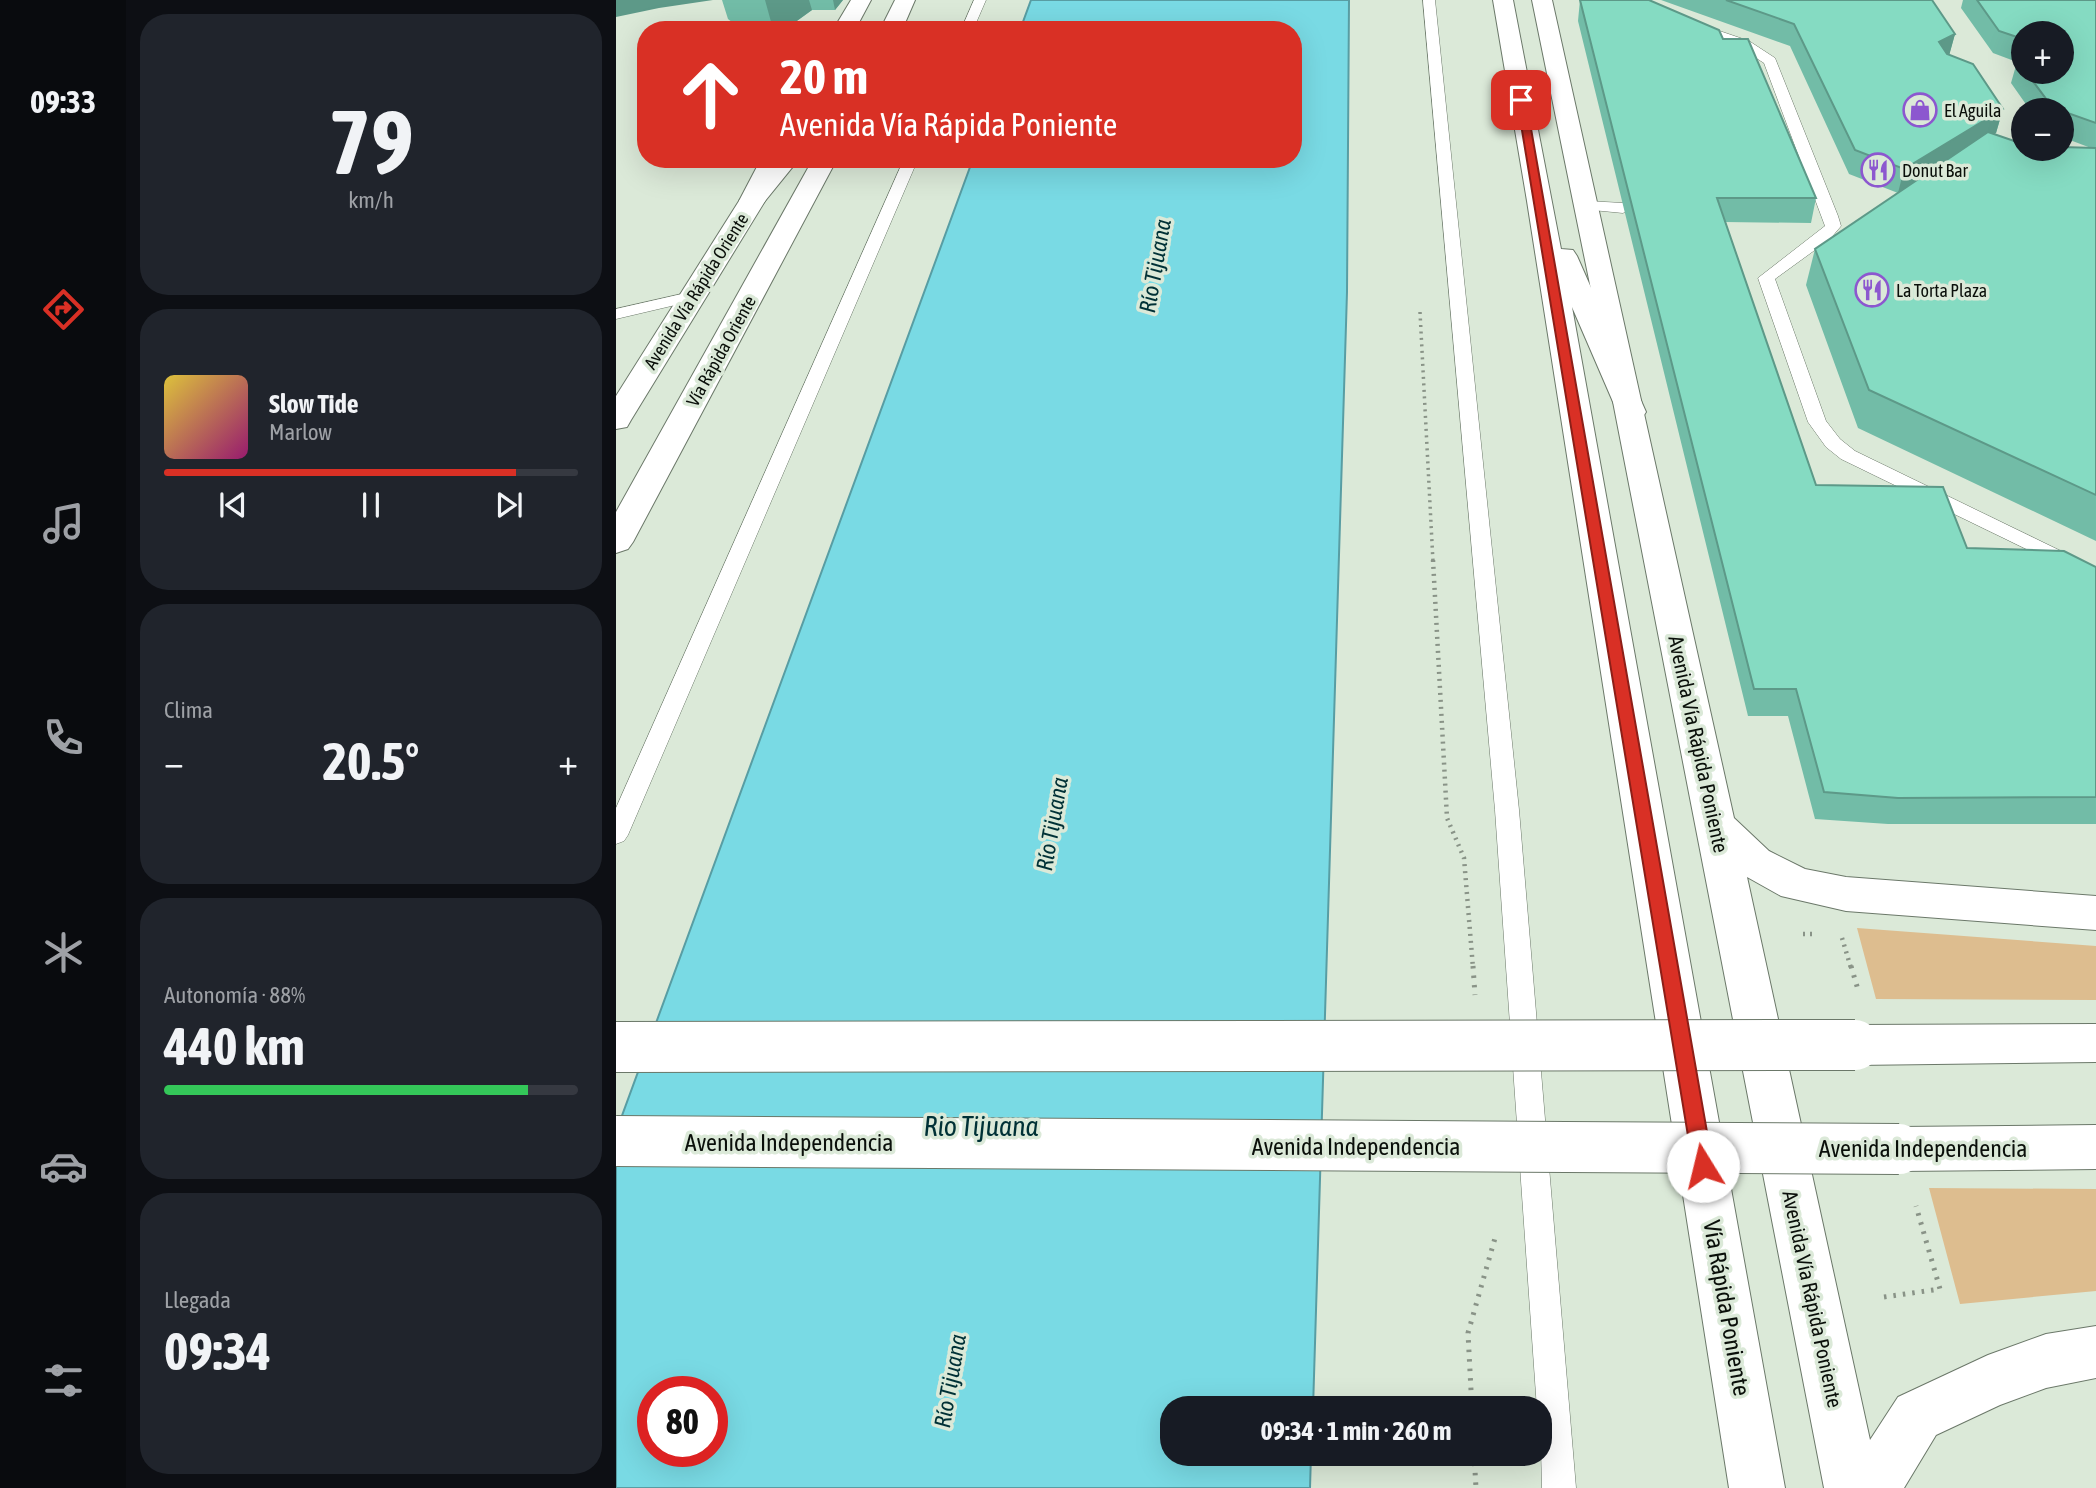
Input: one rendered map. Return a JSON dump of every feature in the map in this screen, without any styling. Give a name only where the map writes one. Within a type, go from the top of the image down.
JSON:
[{"type":"main road","points":[[849,21],[861,0]]},
{"type":"main road","points":[[895,21],[905,0]]},
{"type":"main road","points":[[1503,0],[1540,201],[1631,412]]},
{"type":"main road","name":"Avenida Vía Rápida Poniente","points":[[1542,0],[1631,412],[1852,1488]]},
{"type":"main road","name":"Avenida Vía Rápida Oriente","points":[[616,420],[695,296],[752,201],[768,168]]},
{"type":"main road","points":[[752,201],[780,168]]},
{"type":"main road","name":"Vía Rápida Oriente","points":[[616,542],[820,168]]},
{"type":"main road","name":"Vía Rápida Poniente","points":[[1540,201],[1757,1488]]},
{"type":"main road","points":[[1716,825],[1754,862],[1796,884],[1846,894],[2096,913]]},
{"type":"main road","points":[[616,1047],[2096,1043]]},
{"type":"main road","name":"Avenida Independencia","points":[[616,1141],[1899,1149],[2096,1147]]},
{"type":"main road","points":[[1872,1488],[1917,1416],[1988,1382],[2046,1361],[2096,1352]]},
{"type":"lane","points":[[971,21],[980,0]]},
{"type":"lane","points":[[1429,0],[1507,810],[1559,1488]]},
{"type":"lane","points":[[1674,19],[1744,44],[1770,61],[1833,226],[1766,278],[1817,422],[1823,432],[1848,455],[2096,576]]},
{"type":"lane","points":[[616,835],[907,168]]},
{"type":"lane","points":[[1587,206],[1623,208]]},
{"type":"lane","points":[[1805,208],[1826,208]]},
{"type":"lane","points":[[616,314],[695,296]]},
{"type":"path","points":[[1420,305],[1447,818],[1464,858],[1476,1009]]},
{"type":"path","points":[[1840,933],[1861,996]]},
{"type":"path","points":[[1803,934],[1828,934]]},
{"type":"path","points":[[1884,1297],[1940,1289],[1916,1206]]},
{"type":"path","points":[[1471,1396],[1468,1333],[1496,1241],[1494,1227]]},
{"type":"path","points":[[1475,1466],[1476,1488]]},
{"type":"shaded area","points":[[1857,928],[2096,946],[2096,1000],[1876,999]]},
{"type":"shaded area","points":[[1929,1188],[2096,1189],[2096,1291],[1960,1304]]},
{"type":"water","name":"Rio Tijuana","points":[[1031,0],[1349,0],[1347,292],[1313,1396],[1160,1396],[1160,1466],[1311,1466],[1310,1488],[616,1488],[616,1132],[970,168],[1302,168],[1302,21],[1023,21]]},
{"type":"building","points":[[1580,0],[1649,0],[1719,30],[1723,39],[1748,39],[1816,198],[1717,198],[1816,485],[1943,487],[1967,548],[2064,551],[2096,567],[2096,797],[1898,798],[1824,792],[1796,689],[1754,689]]},
{"type":"building","points":[[1726,0],[1932,0],[1955,34],[1939,42],[1947,54],[1973,64],[2003,109],[1904,169],[1855,150],[1794,24]]},
{"type":"building","points":[[1977,0],[2096,0],[2096,123],[2074,115],[2074,98],[2046,98],[2035,84],[2074,84],[2074,21],[2011,21],[2011,35],[1999,31]]},
{"type":"building","points":[[1988,132],[2011,140],[2011,161],[2074,161],[2074,147],[2096,148],[2096,495],[1869,390],[1815,249]]},
{"type":"place","name":"El Aguila","points":[[1920,110]]},
{"type":"place","name":"Donut Bar","points":[[1878,170]]},
{"type":"place","name":"La Torta Plaza","points":[[1872,290]]},
{"type":"route","points":[[1521,100],[1703,1166]]},
{"type":"water label","name":"Río Tijuana","points":[[1155,266]]},
{"type":"water label","name":"Río Tijuana","points":[[1052,824]]},
{"type":"water label","name":"Río Tijuana","points":[[950,1381]]}]
